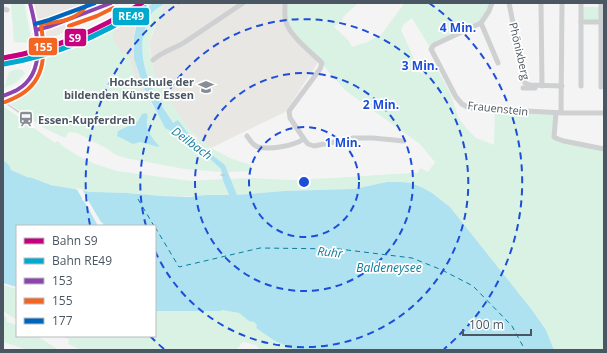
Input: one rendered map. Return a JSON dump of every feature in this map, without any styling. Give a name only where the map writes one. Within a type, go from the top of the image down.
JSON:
[{"type":"street","points":[[3,96],[20,89],[32,76],[37,62],[38,47],[36,30],[30,3]]},
{"type":"street","points":[[36,30],[49,27],[111,3]]},
{"type":"street","points":[[153,60],[162,53],[179,46],[243,3]]},
{"type":"street","points":[[285,3],[285,17],[288,28],[292,34],[322,62],[320,69],[290,111],[290,118],[308,144],[314,146],[354,138],[404,141]]},
{"type":"street","points":[[492,3],[490,11],[481,23],[498,64]]},
{"type":"street","name":"Phönixberg","points":[[509,3],[525,83],[530,85],[562,88]]},
{"type":"street","name":"Phönixberg","points":[[541,3],[542,86]]},
{"type":"street","points":[[562,3],[562,88],[554,137],[564,141],[604,148]]},
{"type":"street","points":[[581,3],[581,86]]},
{"type":"street","points":[[601,3],[601,86]]},
{"type":"street","points":[[581,22],[602,22]]},
{"type":"street","name":"Frauenstein","points":[[481,23],[434,45],[431,49],[458,100],[469,108],[558,113]]},
{"type":"street","name":"Phönixberg","points":[[523,88],[562,88]]},
{"type":"street","points":[[558,113],[604,113]]},
{"type":"street","points":[[247,136],[258,147],[268,148],[296,143],[304,139]]},
{"type":"shaded area","points":[[33,3],[120,3],[96,18],[44,40]]},
{"type":"shaded area","points":[[165,3],[285,3],[319,61],[285,112],[211,148],[187,127],[160,86],[154,74],[149,43],[163,11],[162,5]]},
{"type":"green space","points":[[11,3],[24,3],[32,43],[14,42]]},
{"type":"green space","points":[[146,3],[153,3],[149,6],[147,4],[116,26],[125,53],[129,56],[136,81],[148,102],[150,101],[165,128],[178,135],[210,159],[221,169],[221,172],[185,169],[125,158],[114,154],[108,149],[77,133],[69,132],[65,138],[46,129],[10,104],[7,106],[3,106],[3,100],[21,93],[28,89],[33,83],[43,61],[44,51],[82,39],[113,23]],"holes":[[[148,116],[147,120],[149,132],[159,146],[140,142],[133,144],[118,131]]]},
{"type":"green space","points":[[286,3],[358,3],[334,27],[348,40],[352,47],[381,35],[403,5],[402,3],[491,3],[481,23],[431,49],[412,18],[404,24],[401,30],[421,74],[436,67],[451,95],[458,117],[476,138],[494,145],[495,110],[555,113],[554,137],[604,149],[604,350],[554,350],[546,330],[532,310],[450,207],[432,193],[387,182],[354,189],[284,191],[237,195],[230,179],[250,178],[289,180],[418,173],[420,168],[428,172],[435,162],[420,144],[346,91],[293,35],[286,22]]},
{"type":"green space","points":[[162,5],[163,11],[149,44],[152,63],[158,82],[187,127],[211,148],[232,159],[251,165],[251,171],[228,172],[225,165],[193,140],[178,121],[173,124],[156,96],[150,83],[144,62],[143,41],[147,21]]},
{"type":"green space","points":[[84,6],[87,10],[53,23],[43,25],[42,19],[71,14]]},
{"type":"green space","points":[[581,7],[600,7],[600,21],[581,21]]},
{"type":"green space","points":[[18,69],[25,73],[16,83],[4,88],[9,72]]},
{"type":"green space","points":[[3,106],[55,143],[57,141],[78,156],[95,164],[117,171],[191,181],[222,179],[229,196],[158,196],[130,193],[94,193],[79,191],[49,184],[20,174],[11,170],[9,165],[3,160]]},
{"type":"green space","points":[[3,285],[16,289],[16,319],[3,311]]},
{"type":"green space","points":[[156,311],[221,311],[239,313],[249,321],[254,321],[257,325],[256,328],[275,341],[292,348],[322,350],[260,350],[256,345],[243,342],[236,350],[81,350],[68,344],[69,339],[64,337],[156,337]]},
{"type":"green space","points":[[3,315],[6,317],[7,322],[16,325],[16,337],[39,337],[59,350],[28,350],[3,342]]},
{"type":"sand","points":[[147,4],[149,6],[137,22],[135,29],[134,53],[137,70],[150,101],[148,102],[136,81],[129,56],[122,52],[114,42],[113,36],[116,26]]},
{"type":"water","name":"Baldeneysee","points":[[153,3],[165,3],[152,14],[147,24],[142,42],[143,59],[150,84],[158,100],[173,123],[178,120],[193,140],[225,165],[237,195],[284,191],[354,189],[387,182],[410,183],[421,187],[432,193],[450,207],[532,310],[546,330],[554,350],[294,350],[275,341],[256,328],[257,325],[254,322],[249,321],[239,313],[222,310],[156,311],[156,225],[16,225],[16,287],[3,283],[3,160],[9,165],[11,170],[27,177],[51,185],[90,192],[190,197],[229,195],[223,181],[221,169],[178,135],[165,128],[142,84],[134,58],[134,37],[138,21],[147,8]]},
{"type":"water","points":[[146,113],[148,116],[147,124],[149,132],[159,147],[140,142],[133,144],[117,136],[118,131],[138,121],[142,114]]},
{"type":"pier","points":[[76,188],[82,189],[88,197],[88,200],[103,225],[97,225]]},
{"type":"ferry route","points":[[138,199],[153,225]]},
{"type":"ferry route","points":[[156,229],[179,267],[260,248],[339,249],[412,258],[442,270],[473,286],[512,326],[525,350]]},
{"type":"railway","points":[[3,101],[27,118]]},
{"type":"rail line","name":"S9","points":[[3,58],[41,50],[76,38],[109,22],[142,3]]},
{"type":"rail line","name":"RE49","points":[[4,64],[60,50],[94,36],[145,8]]},
{"type":"transit line","name":"153","points":[[3,96],[17,90],[27,82],[33,73],[37,62],[37,38],[30,3]]},
{"type":"transit line","name":"177","points":[[35,24],[95,3]]},
{"type":"transit line","name":"153","points":[[36,30],[51,26],[111,3]]},
{"type":"transit line","name":"155","points":[[5,102],[18,96],[29,88],[40,73],[43,54],[41,24],[72,18],[86,6]]},
{"type":"transit line","name":"155","points":[[69,26],[97,16],[113,8]]},
{"type":"place","name":"Hochschule der bildenden Künste Essen","points":[[206,87]]},
{"type":"place","name":"Essen-Kupferdreh","points":[[26,119]]},
{"type":"water label","name":"Deilbach","points":[[192,143]]},
{"type":"water label","name":"Ruhr","points":[[330,252]]}]
